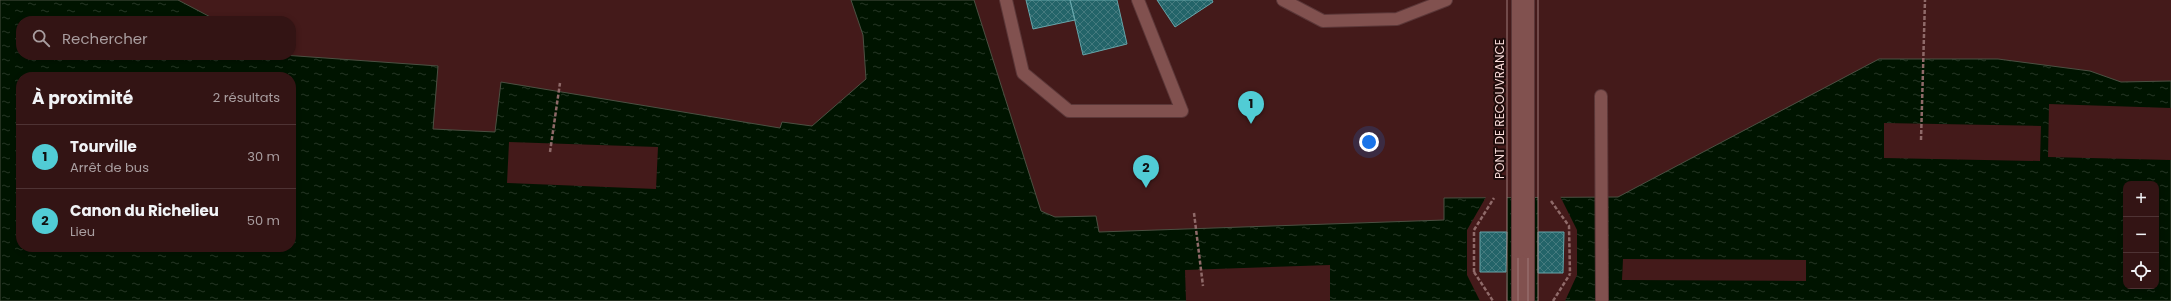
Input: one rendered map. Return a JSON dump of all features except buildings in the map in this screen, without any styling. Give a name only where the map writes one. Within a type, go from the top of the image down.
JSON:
[{"type":"main road","points":[[1006,0],[1024,73],[1069,111],[1182,111],[1138,0]]},
{"type":"main road","points":[[1283,0],[1323,21],[1397,19],[1446,0]]},
{"type":"main road","name":"PONT DE RECOUVRANCE","points":[[1518,0],[1518,301]]},
{"type":"main road","points":[[1528,0],[1528,301]]},
{"type":"main road","points":[[1602,96],[1602,301]]},
{"type":"path","points":[[1920,140],[1925,0]]},
{"type":"path","points":[[550,152],[560,83]]},
{"type":"path","name":"PONT DE RECOUVRANCE","points":[[1493,301],[1474,272],[1474,230],[1499,192]]},
{"type":"path","points":[[1194,214],[1203,286]]},
{"type":"path","points":[[1553,301],[1570,274]]},
{"type":"water","points":[[0,0],[178,0],[208,16],[16,16],[16,60],[296,60],[296,56],[438,66],[433,129],[495,132],[501,82],[780,128],[782,122],[812,126],[866,79],[863,35],[851,0],[974,0],[1041,211],[1055,217],[1096,216],[1099,232],[1444,220],[1444,198],[1618,197],[1879,59],[1998,59],[2090,71],[2121,82],[2171,81],[2171,301],[0,301]]},
{"type":"pier","points":[[2049,104],[2171,108],[2171,160],[2048,157]]},
{"type":"pier","points":[[1884,123],[2041,126],[2040,161],[1884,158]]},
{"type":"pier","points":[[509,142],[658,147],[656,189],[507,183]]},
{"type":"pier","points":[[1538,196],[1560,196],[1577,230],[1577,275],[1565,301],[1538,301],[1538,273],[1563,272],[1564,232],[1538,232]]},
{"type":"pier","points":[[1486,197],[1507,197],[1507,232],[1480,232],[1480,272],[1506,272],[1507,301],[1480,301],[1467,275],[1467,230]]},
{"type":"pier","points":[[1623,259],[1806,260],[1806,281],[1622,280]]},
{"type":"pier","points":[[1330,265],[1330,301],[1186,301],[1185,270]]},
{"type":"tram line","points":[[1507,0],[1507,301]]},
{"type":"tram line","points":[[1518,0],[1518,301]]},
{"type":"tram line","points":[[1528,0],[1528,301]]},
{"type":"tram line","points":[[1538,0],[1538,301]]},
{"type":"place","name":"Tourville","points":[[1251,124]]},
{"type":"place","name":"Canon du Richelieu","points":[[1146,188]]}]
